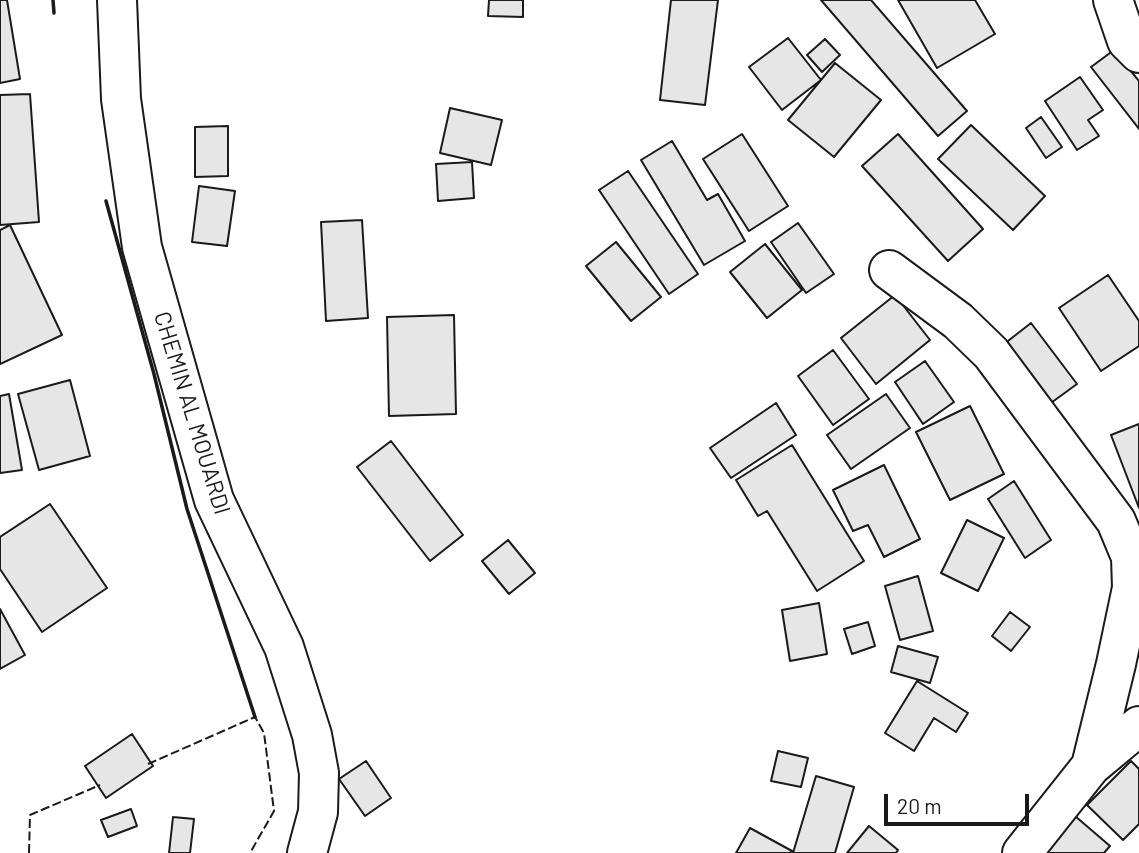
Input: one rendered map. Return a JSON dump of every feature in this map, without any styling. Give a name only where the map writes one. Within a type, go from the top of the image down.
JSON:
[{"type":"street","name":"CHEMIN AL MOUARDI","points":[[117,0],[121,99],[142,247],[214,500],[284,646],[312,735],[319,773],[318,812],[307,853]]},
{"type":"street","points":[[1113,0],[1127,41],[1139,53]]},
{"type":"street","points":[[889,271],[958,321],[991,353],[1116,521],[1131,557],[1132,588],[1091,766]]},
{"type":"street","points":[[1022,853],[1091,766],[1139,726]]},
{"type":"building","points":[[0,0],[7,0],[20,79],[0,83]]},
{"type":"building","points":[[489,0],[523,0],[523,17],[488,16]]},
{"type":"building","points":[[671,0],[718,0],[705,105],[660,100]]},
{"type":"building","points":[[821,0],[871,0],[967,111],[938,136]]},
{"type":"building","points":[[898,0],[975,0],[995,34],[937,68]]},
{"type":"building","points":[[788,38],[821,80],[782,110],[749,67]]},
{"type":"building","points":[[825,39],[840,55],[822,72],[807,55]]},
{"type":"building","points":[[1114,50],[1139,81],[1139,129],[1091,67]]},
{"type":"building","points":[[835,63],[881,100],[834,157],[788,120]]},
{"type":"building","points":[[1080,77],[1103,110],[1088,120],[1099,136],[1077,150],[1045,101]]},
{"type":"building","points":[[30,94],[39,222],[0,225],[0,95]]},
{"type":"building","points":[[450,108],[502,120],[491,165],[440,153]]},
{"type":"building","points":[[1041,117],[1062,147],[1046,158],[1026,128]]},
{"type":"building","points":[[971,125],[1045,196],[1013,230],[938,159]]},
{"type":"building","points":[[228,126],[228,176],[195,177],[195,127]]},
{"type":"building","points":[[742,134],[788,206],[749,231],[703,159]]},
{"type":"building","points":[[898,134],[983,229],[948,261],[862,166]]},
{"type":"building","points":[[672,141],[707,200],[718,194],[745,241],[704,265],[641,160]]},
{"type":"building","points":[[472,162],[474,198],[438,201],[436,164]]},
{"type":"building","points":[[628,171],[698,274],[669,294],[599,190]]},
{"type":"building","points":[[199,186],[235,191],[227,246],[192,242]]},
{"type":"building","points":[[362,220],[368,318],[326,321],[321,222]]},
{"type":"building","points":[[798,223],[834,274],[806,293],[771,242]]},
{"type":"building","points":[[10,225],[62,335],[0,364],[0,230]]},
{"type":"building","points":[[616,242],[661,297],[631,321],[586,266]]},
{"type":"building","points":[[765,244],[802,290],[767,318],[730,272]]},
{"type":"building","points":[[1108,275],[1139,321],[1139,346],[1101,371],[1059,308]]},
{"type":"building","points":[[895,295],[930,340],[876,384],[841,338]]},
{"type":"building","points":[[454,315],[456,414],[389,416],[387,317]]},
{"type":"building","points":[[1031,323],[1077,384],[1044,408],[999,348]]},
{"type":"building","points":[[833,350],[869,399],[833,425],[798,376]]},
{"type":"building","points":[[925,361],[954,402],[923,424],[895,382]]},
{"type":"building","points":[[70,380],[90,456],[39,470],[18,394]]},
{"type":"building","points":[[9,394],[22,470],[0,473],[0,396]]},
{"type":"building","points":[[886,394],[910,428],[851,469],[827,435]]},
{"type":"building","points":[[776,403],[796,435],[731,478],[710,448]]},
{"type":"building","points":[[970,406],[1004,474],[950,500],[916,432]]},
{"type":"building","points":[[1139,424],[1139,508],[1111,435]]},
{"type":"building","points":[[391,441],[463,535],[430,561],[357,467]]},
{"type":"building","points":[[792,445],[864,561],[817,591],[767,511],[758,516],[736,480]]},
{"type":"building","points":[[884,465],[920,539],[884,557],[868,525],[853,531],[833,490]]},
{"type":"building","points":[[1014,481],[1051,540],[1025,558],[988,499]]},
{"type":"building","points":[[50,504],[107,588],[42,632],[0,569],[0,537]]},
{"type":"building","points":[[967,520],[1004,538],[978,591],[941,573]]},
{"type":"building","points":[[508,540],[535,573],[509,594],[482,561]]},
{"type":"building","points":[[918,576],[933,631],[900,640],[885,586]]},
{"type":"building","points":[[819,603],[827,654],[790,661],[782,610]]},
{"type":"building","points":[[0,609],[25,655],[0,669]]},
{"type":"building","points":[[1010,612],[1030,627],[1011,651],[992,636]]},
{"type":"building","points":[[868,622],[875,646],[852,654],[844,629]]},
{"type":"building","points":[[898,646],[938,657],[930,683],[891,672]]},
{"type":"building","points":[[917,681],[968,713],[956,732],[934,718],[914,751],[885,733]]},
{"type":"building","points":[[132,734],[153,766],[106,798],[85,766]]},
{"type":"building","points":[[778,751],[808,758],[801,787],[771,781]]},
{"type":"building","points":[[366,761],[391,798],[365,816],[339,779]]},
{"type":"building","points":[[1131,761],[1139,769],[1139,824],[1123,840],[1087,805]]},
{"type":"building","points":[[816,776],[854,787],[835,853],[793,853]]},
{"type":"building","points":[[131,809],[137,826],[108,837],[101,820]]},
{"type":"building","points":[[1075,816],[1110,846],[1104,853],[1044,853]]},
{"type":"building","points":[[173,817],[194,819],[190,853],[169,853]]},
{"type":"building","points":[[869,826],[898,850],[896,853],[847,853]]},
{"type":"building","points":[[750,828],[792,851],[736,853]]},
{"type":"fence","points":[[148,764],[255,717],[264,733],[274,811],[250,853]]},
{"type":"fence","points":[[29,853],[30,815],[100,785]]},
{"type":"wall","points":[[53,0],[54,13]]},
{"type":"wall","points":[[106,201],[154,374],[187,509],[255,717]]}]
